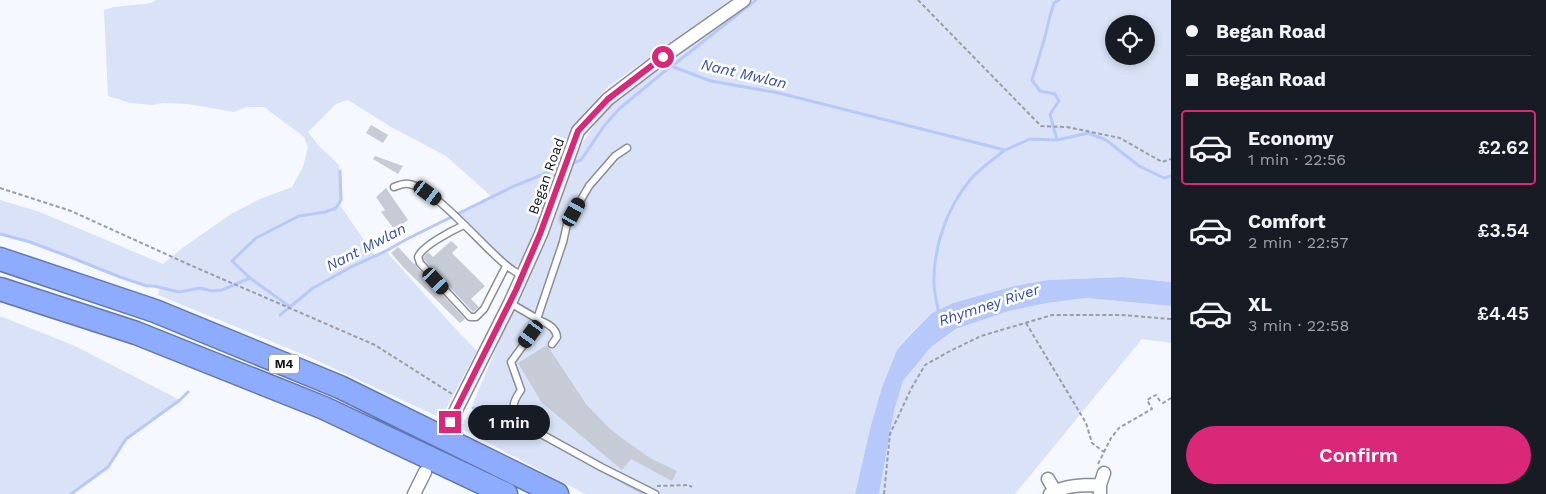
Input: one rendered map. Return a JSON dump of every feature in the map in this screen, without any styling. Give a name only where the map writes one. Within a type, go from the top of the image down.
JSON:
[{"type":"highway","name":"M4","points":[[0,259],[155,311],[340,387],[557,494]]},
{"type":"highway","name":"M4","points":[[0,289],[136,333],[324,408],[506,494]]},
{"type":"street","name":"Began Road","points":[[450,422],[522,276],[540,234],[578,131],[608,99],[663,57],[744,0]]},
{"type":"street","points":[[414,494],[425,472]]},
{"type":"street","points":[[1048,479],[1052,493],[1079,485],[1101,484]]},
{"type":"lane","points":[[627,148],[615,156],[588,186],[567,224],[539,320],[511,362],[521,390],[514,400],[513,410],[516,418],[523,424],[655,494]]},
{"type":"lane","points":[[394,186],[410,184],[428,193],[506,266],[522,276]]},
{"type":"lane","points":[[462,223],[456,229],[421,251],[418,257],[420,263],[470,317],[476,317],[484,308],[506,266]]},
{"type":"lane","points":[[510,303],[550,325],[555,330],[556,337],[552,344]]},
{"type":"path","points":[[918,0],[1041,126],[1067,127],[1120,138],[1162,162],[1171,160]]},
{"type":"path","points":[[0,188],[71,211],[375,345],[462,399]]},
{"type":"path","points":[[884,494],[890,434],[911,389],[925,365],[981,336],[1052,315],[1122,315],[1171,319]]},
{"type":"path","points":[[1026,323],[1086,423],[1092,443],[1104,452]]},
{"type":"path","points":[[1101,484],[1101,468],[1097,466],[1111,438],[1119,428],[1151,410],[1147,400],[1156,395],[1160,402],[1163,403],[1171,398]]},
{"type":"path","points":[[646,489],[648,486],[688,485],[692,487]]},
{"type":"shaded area","points":[[156,0],[730,0],[608,87],[584,113],[574,127],[561,156],[549,199],[522,264],[512,267],[457,214],[492,197],[446,156],[391,127],[348,100],[336,104],[308,132],[319,146],[339,165],[341,200],[339,204],[375,256],[386,251],[477,351],[441,418],[307,356],[158,295],[160,288],[147,286],[120,277],[30,242],[0,234],[0,200],[40,212],[163,264],[231,214],[260,199],[292,187],[303,167],[308,147],[304,137],[264,107],[246,107],[234,112],[188,104],[163,103],[151,105],[131,103],[108,96],[104,10],[151,3]]},
{"type":"shaded area","points":[[754,0],[1171,0],[1171,282],[1123,277],[1048,280],[953,303],[932,313],[911,333],[897,350],[882,387],[855,494],[585,494],[460,428],[473,408],[474,401],[576,152],[602,114],[619,96]]},
{"type":"shaded area","points":[[1086,298],[1171,306],[1171,343],[1142,339],[1015,494],[879,494],[894,411],[903,381],[931,347],[957,329],[1009,311],[1047,303]]},
{"type":"shaded area","points":[[0,316],[75,346],[180,400],[126,439],[108,467],[71,494],[0,494]]},
{"type":"water","name":"Rhymney River","points":[[1123,277],[1171,282],[1171,306],[1086,298],[1047,303],[1009,311],[956,329],[931,347],[903,381],[894,411],[879,494],[855,494],[882,387],[897,350],[932,313],[953,303],[1015,286],[1048,280]]},
{"type":"building","points":[[371,125],[388,135],[383,143],[366,133]]},
{"type":"building","points":[[375,156],[403,166],[398,174],[373,159]]},
{"type":"building","points":[[386,188],[408,220],[395,230],[381,212],[385,210],[376,197]]},
{"type":"building","points":[[451,241],[458,247],[452,253],[485,286],[471,299],[479,307],[473,312],[423,258],[428,252],[433,257]]},
{"type":"building","points":[[398,247],[415,263],[465,319],[460,323],[404,268],[391,253]]},
{"type":"building","points":[[547,345],[586,404],[608,427],[623,439],[650,458],[677,471],[672,481],[631,459],[622,470],[540,401],[518,363]]},
{"type":"waterway","points":[[672,66],[756,0]]},
{"type":"waterway","points":[[1057,140],[1050,114],[1059,101],[1055,94],[1040,91],[1032,80],[1054,3],[1059,0]]},
{"type":"waterway","name":"Nant Mwlan","points":[[570,164],[581,160],[604,126],[619,109],[671,66],[711,81],[779,93],[1005,150],[1030,139],[1057,140],[1088,133],[1106,140],[1139,166],[1164,178],[1171,176]]},
{"type":"waterway","name":"Rhymney River","points":[[938,310],[934,287],[934,270],[939,242],[948,215],[970,180],[1005,150]]},
{"type":"waterway","name":"Nant Mwlan","points":[[280,315],[313,288],[353,266],[512,187],[561,167]]},
{"type":"waterway","points":[[290,307],[250,278],[232,261],[256,238],[299,216],[325,212],[336,208],[341,200],[340,171]]},
{"type":"waterway","points":[[0,234],[30,242],[147,286],[179,292],[200,288],[212,291],[222,290],[250,278]]},
{"type":"waterway","name":"Nant Mwlan","points":[[71,494],[108,467],[126,439],[180,400],[188,392]]},
{"type":"waterway","points":[[473,408],[496,413],[645,494]]},
{"type":"route","points":[[450,422],[516,290],[540,234],[578,131],[608,99],[663,57]]}]
